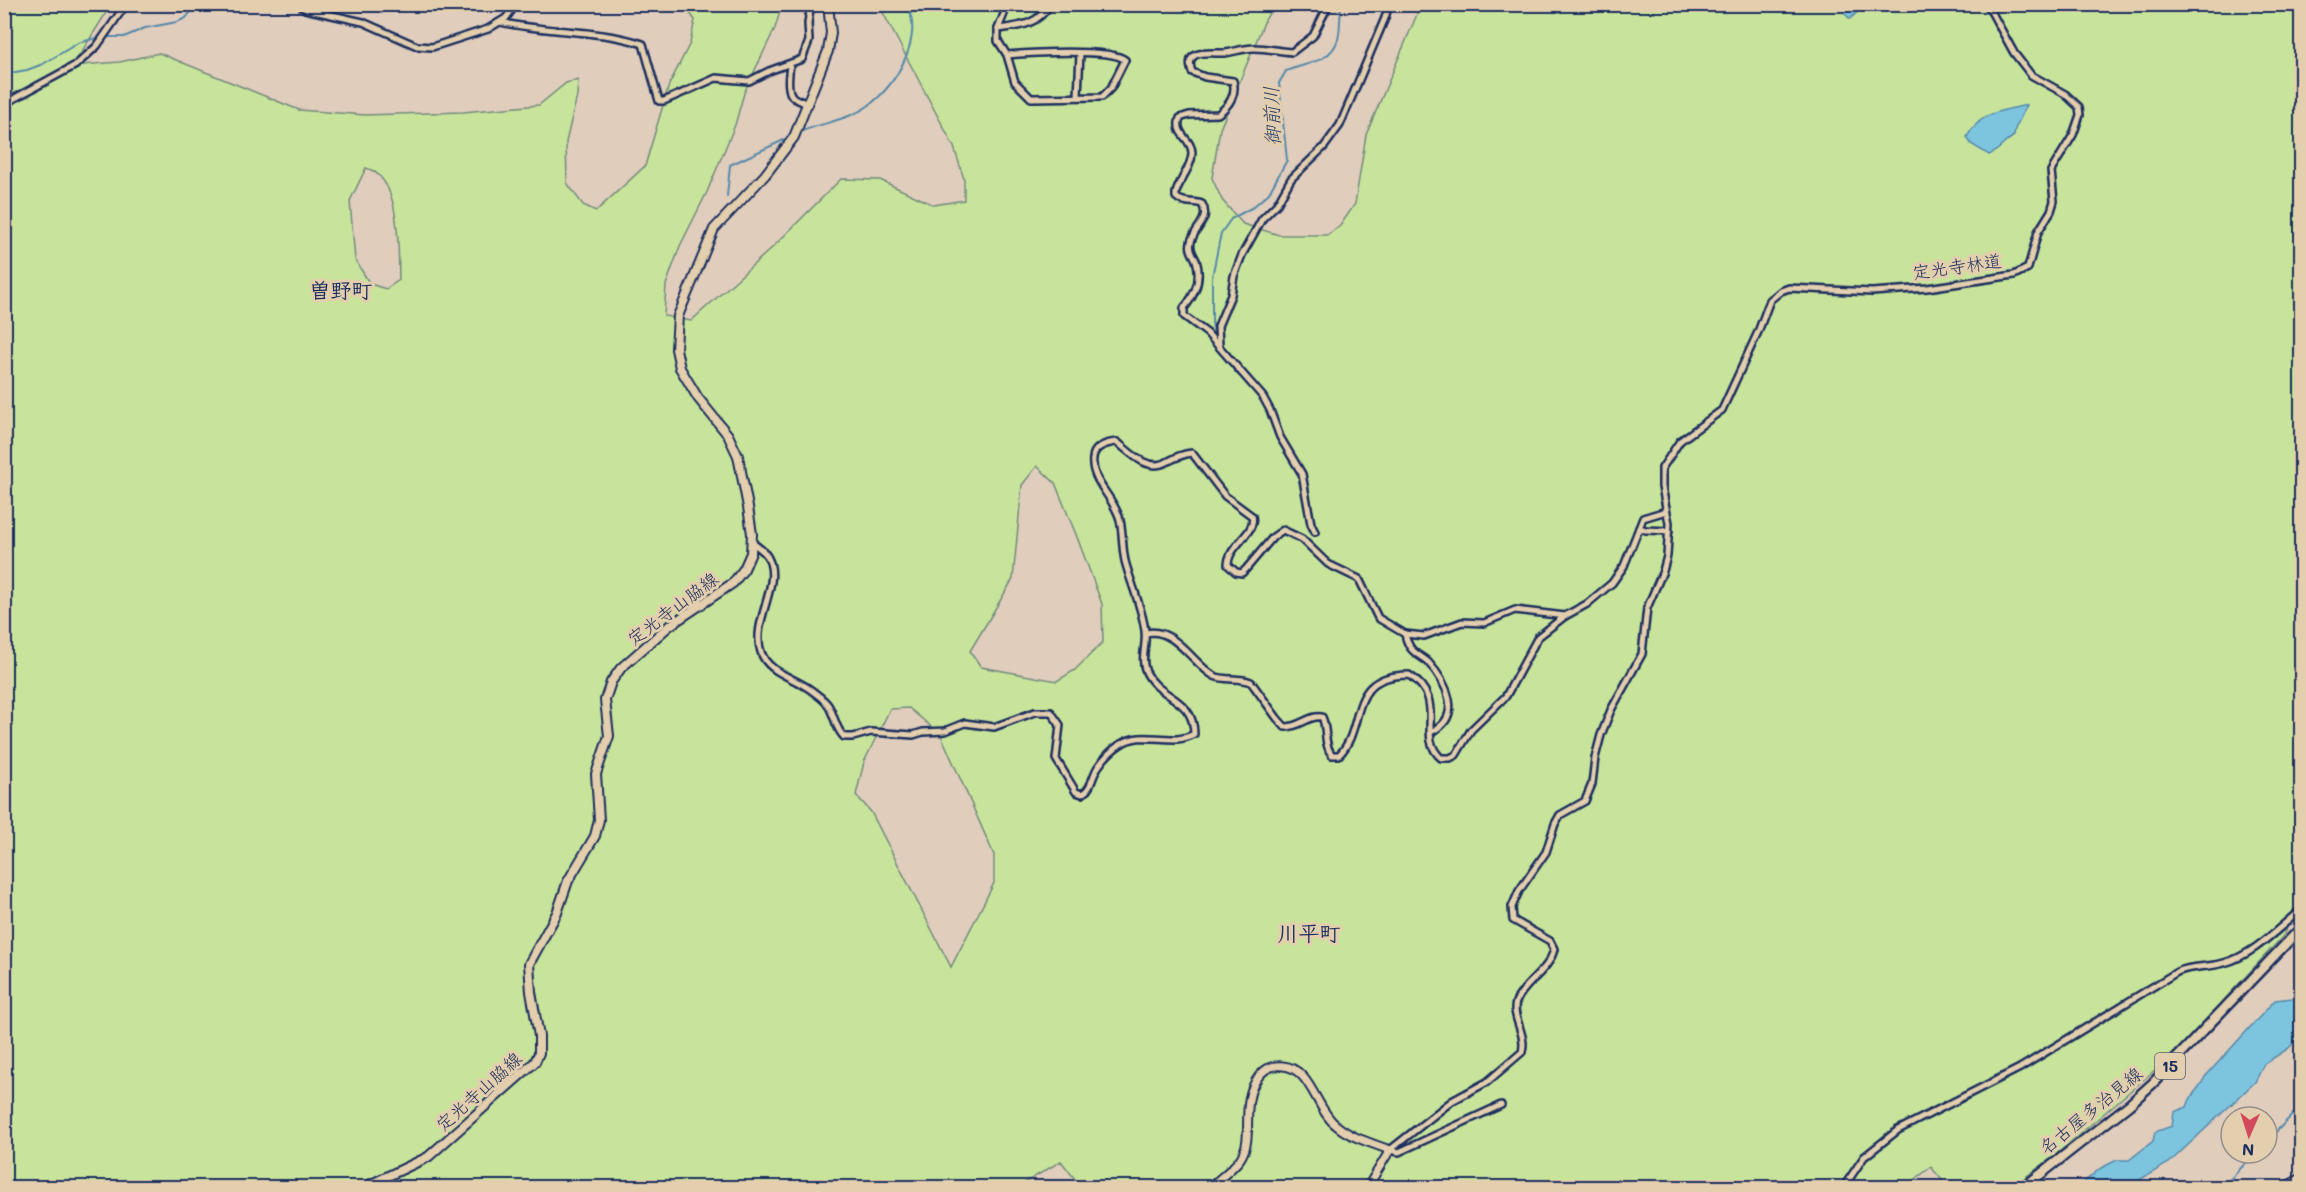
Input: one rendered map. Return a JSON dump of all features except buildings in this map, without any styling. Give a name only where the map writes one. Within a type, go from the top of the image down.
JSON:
[{"type":"main road","name":"定光寺山脇線","points":[[363,1188],[428,1157],[535,1062],[539,1053],[539,1036],[531,992],[529,964],[557,913],[568,881],[595,836],[599,820],[596,774],[609,736],[605,700],[611,682],[621,668],[669,626],[733,583],[744,569],[751,553],[748,507],[738,456],[728,435],[698,398],[680,368],[676,349],[678,316],[714,229],[777,160],[794,137],[828,51],[831,33],[828,4]]},
{"type":"main road","name":"名古屋多治見線","points":[[2023,1188],[2130,1104],[2153,1083],[2301,927]]},
{"type":"main road","points":[[2284,1188],[2301,1178]]},
{"type":"street","points":[[4,104],[76,65],[100,41],[124,4]]},
{"type":"street","points":[[298,4],[305,9],[363,22],[417,46],[432,47],[488,29],[500,22],[516,4]]},
{"type":"street","points":[[500,22],[523,27],[624,38],[643,44],[659,101],[664,101],[716,78],[749,81],[769,70],[802,60],[809,41],[808,23],[811,4]]},
{"type":"street","points":[[1007,55],[1080,53],[1119,55],[1125,60],[1111,88],[1102,97],[1030,98],[1015,82],[1007,55],[998,41],[998,29],[1008,4]]},
{"type":"street","points":[[998,29],[1035,22],[1050,4]]},
{"type":"street","points":[[1315,532],[1311,524],[1302,474],[1280,437],[1263,397],[1219,345],[1202,328],[1187,319],[1183,312],[1196,290],[1198,271],[1191,251],[1191,242],[1204,220],[1205,209],[1202,204],[1179,201],[1176,197],[1192,154],[1190,144],[1179,132],[1180,118],[1218,114],[1225,109],[1235,90],[1234,83],[1230,80],[1199,76],[1192,72],[1191,62],[1195,56],[1201,52],[1220,53],[1252,48],[1292,52],[1313,36],[1329,4]]},
{"type":"street","points":[[1219,345],[1218,326],[1231,294],[1236,267],[1262,219],[1277,204],[1291,179],[1324,147],[1340,125],[1389,4]]},
{"type":"street","name":"定光寺林道","points":[[1666,511],[1662,468],[1680,441],[1722,410],[1770,300],[1781,291],[1789,288],[1872,292],[1927,288],[2014,275],[2028,268],[2038,232],[2051,211],[2054,201],[2051,171],[2078,126],[2079,107],[2065,94],[2031,75],[2014,53],[1987,4]]},
{"type":"street","points":[[1078,96],[1080,53]]},
{"type":"street","points":[[790,65],[791,94],[807,105]]},
{"type":"street","points":[[752,541],[765,553],[771,572],[771,585],[759,622],[761,652],[767,664],[776,671],[802,684],[827,703],[838,730],[844,737],[871,732],[913,735],[945,731],[965,723],[994,727],[1035,712],[1051,712],[1060,725],[1056,759],[1076,792],[1082,794],[1089,789],[1102,760],[1122,743],[1138,738],[1186,739],[1194,734],[1194,724],[1188,710],[1177,699],[1158,687],[1147,674],[1143,664],[1146,633],[1124,556],[1121,522],[1117,510],[1093,470],[1093,457],[1096,449],[1106,443],[1117,442],[1137,458],[1149,464],[1161,464],[1178,455],[1192,453],[1224,496],[1252,516],[1250,529],[1228,557],[1228,566],[1236,573],[1242,573],[1273,537],[1282,530],[1302,539],[1328,564],[1359,579],[1378,618],[1405,634],[1424,636],[1462,622],[1484,623],[1515,610],[1565,616]]},
{"type":"street","points":[[1146,633],[1159,632],[1170,637],[1205,670],[1217,678],[1251,682],[1285,727],[1294,727],[1315,716],[1322,717],[1326,725],[1327,748],[1332,755],[1339,755],[1344,750],[1365,695],[1385,678],[1409,675],[1427,691],[1430,701],[1431,732],[1436,753],[1441,758],[1450,758],[1456,755],[1471,730],[1506,696],[1538,637],[1612,584],[1624,566],[1643,518],[1666,511],[1669,531],[1663,571],[1647,608],[1642,654],[1611,710],[1601,735],[1594,758],[1592,784],[1585,801],[1560,815],[1546,852],[1519,891],[1512,907],[1513,920],[1550,941],[1554,949],[1552,957],[1515,1004],[1515,1014],[1523,1034],[1522,1052],[1487,1082],[1452,1101],[1390,1150],[1367,1188]]},
{"type":"street","points":[[1640,528],[1669,531]]},
{"type":"street","points":[[1405,634],[1409,646],[1427,661],[1445,686],[1449,700],[1447,721],[1440,728],[1431,732]]},
{"type":"street","points":[[1843,1188],[1864,1157],[1898,1130],[2020,1068],[2177,972],[2185,968],[2223,964],[2245,955],[2301,909]]},
{"type":"street","points":[[1209,1188],[1240,1159],[1246,1143],[1248,1099],[1262,1072],[1275,1065],[1295,1069],[1306,1082],[1322,1111],[1335,1125],[1353,1136],[1399,1152],[1502,1105]]},
{"type":"green space","points":[[5,5],[111,5],[79,56],[82,65],[120,62],[159,53],[299,110],[365,115],[463,112],[539,105],[566,83],[578,80],[577,96],[566,142],[567,183],[583,205],[596,211],[645,166],[669,85],[690,43],[695,20],[684,5],[782,5],[775,28],[744,93],[735,125],[707,192],[680,246],[666,285],[664,316],[691,321],[773,247],[841,179],[880,180],[934,205],[964,200],[964,179],[954,147],[879,5],[1274,5],[1265,20],[1220,129],[1212,178],[1222,200],[1243,224],[1279,235],[1327,235],[1340,226],[1355,204],[1366,135],[1421,5],[2301,5],[2301,898],[2283,936],[2177,1051],[2053,1157],[2012,1187],[1948,1187],[1931,1167],[1904,1188],[1082,1188],[1061,1161],[1016,1188],[5,1188]],"holes":[[[366,168],[378,174],[386,185],[396,216],[399,280],[386,289],[370,284],[355,260],[350,201]],[[1037,466],[1055,483],[1102,604],[1103,642],[1075,670],[1057,681],[981,667],[970,651],[1013,579],[1022,485]],[[909,708],[941,735],[994,855],[994,883],[951,967],[871,812],[856,795],[864,762],[890,709]]]},
{"type":"water","points":[[1844,4],[1888,5],[1877,11],[1865,5],[1850,19],[1844,13]]},
{"type":"water","points":[[2027,105],[2014,136],[1996,151],[1989,155],[1971,144],[1967,137],[1985,117],[1992,113]]},
{"type":"water","points":[[2301,980],[2301,1033],[2289,1048],[2264,1064],[2255,1082],[2231,1105],[2219,1105],[2219,1116],[2169,1163],[2127,1187],[2078,1187],[2101,1168],[2117,1160],[2129,1160],[2153,1141],[2155,1132],[2172,1126],[2174,1112],[2187,1107],[2205,1077],[2275,1000],[2293,998]]},
{"type":"waterway","points":[[4,74],[27,70],[43,64],[78,43],[100,37],[124,37],[145,28],[177,22],[186,18],[197,4]]},
{"type":"waterway","points":[[802,131],[845,118],[861,110],[888,86],[897,74],[910,46],[912,32],[907,4]]},
{"type":"waterway","name":"御前川","points":[[1214,336],[1212,277],[1221,233],[1231,219],[1253,207],[1269,193],[1287,160],[1279,83],[1286,71],[1323,58],[1335,47],[1339,35],[1342,4]]},
{"type":"waterway","points":[[727,196],[730,165],[786,139]]},
{"type":"waterway","name":"御前川","points":[[1217,349],[1238,375]]},
{"type":"waterway","points":[[2279,1129],[2302,1105]]},
{"type":"waterway","points":[[2222,1188],[2244,1165]]},
{"type":"district","name":"曽野町","points":[[341,291]]},
{"type":"district","name":"川平町","points":[[1309,934]]}]
